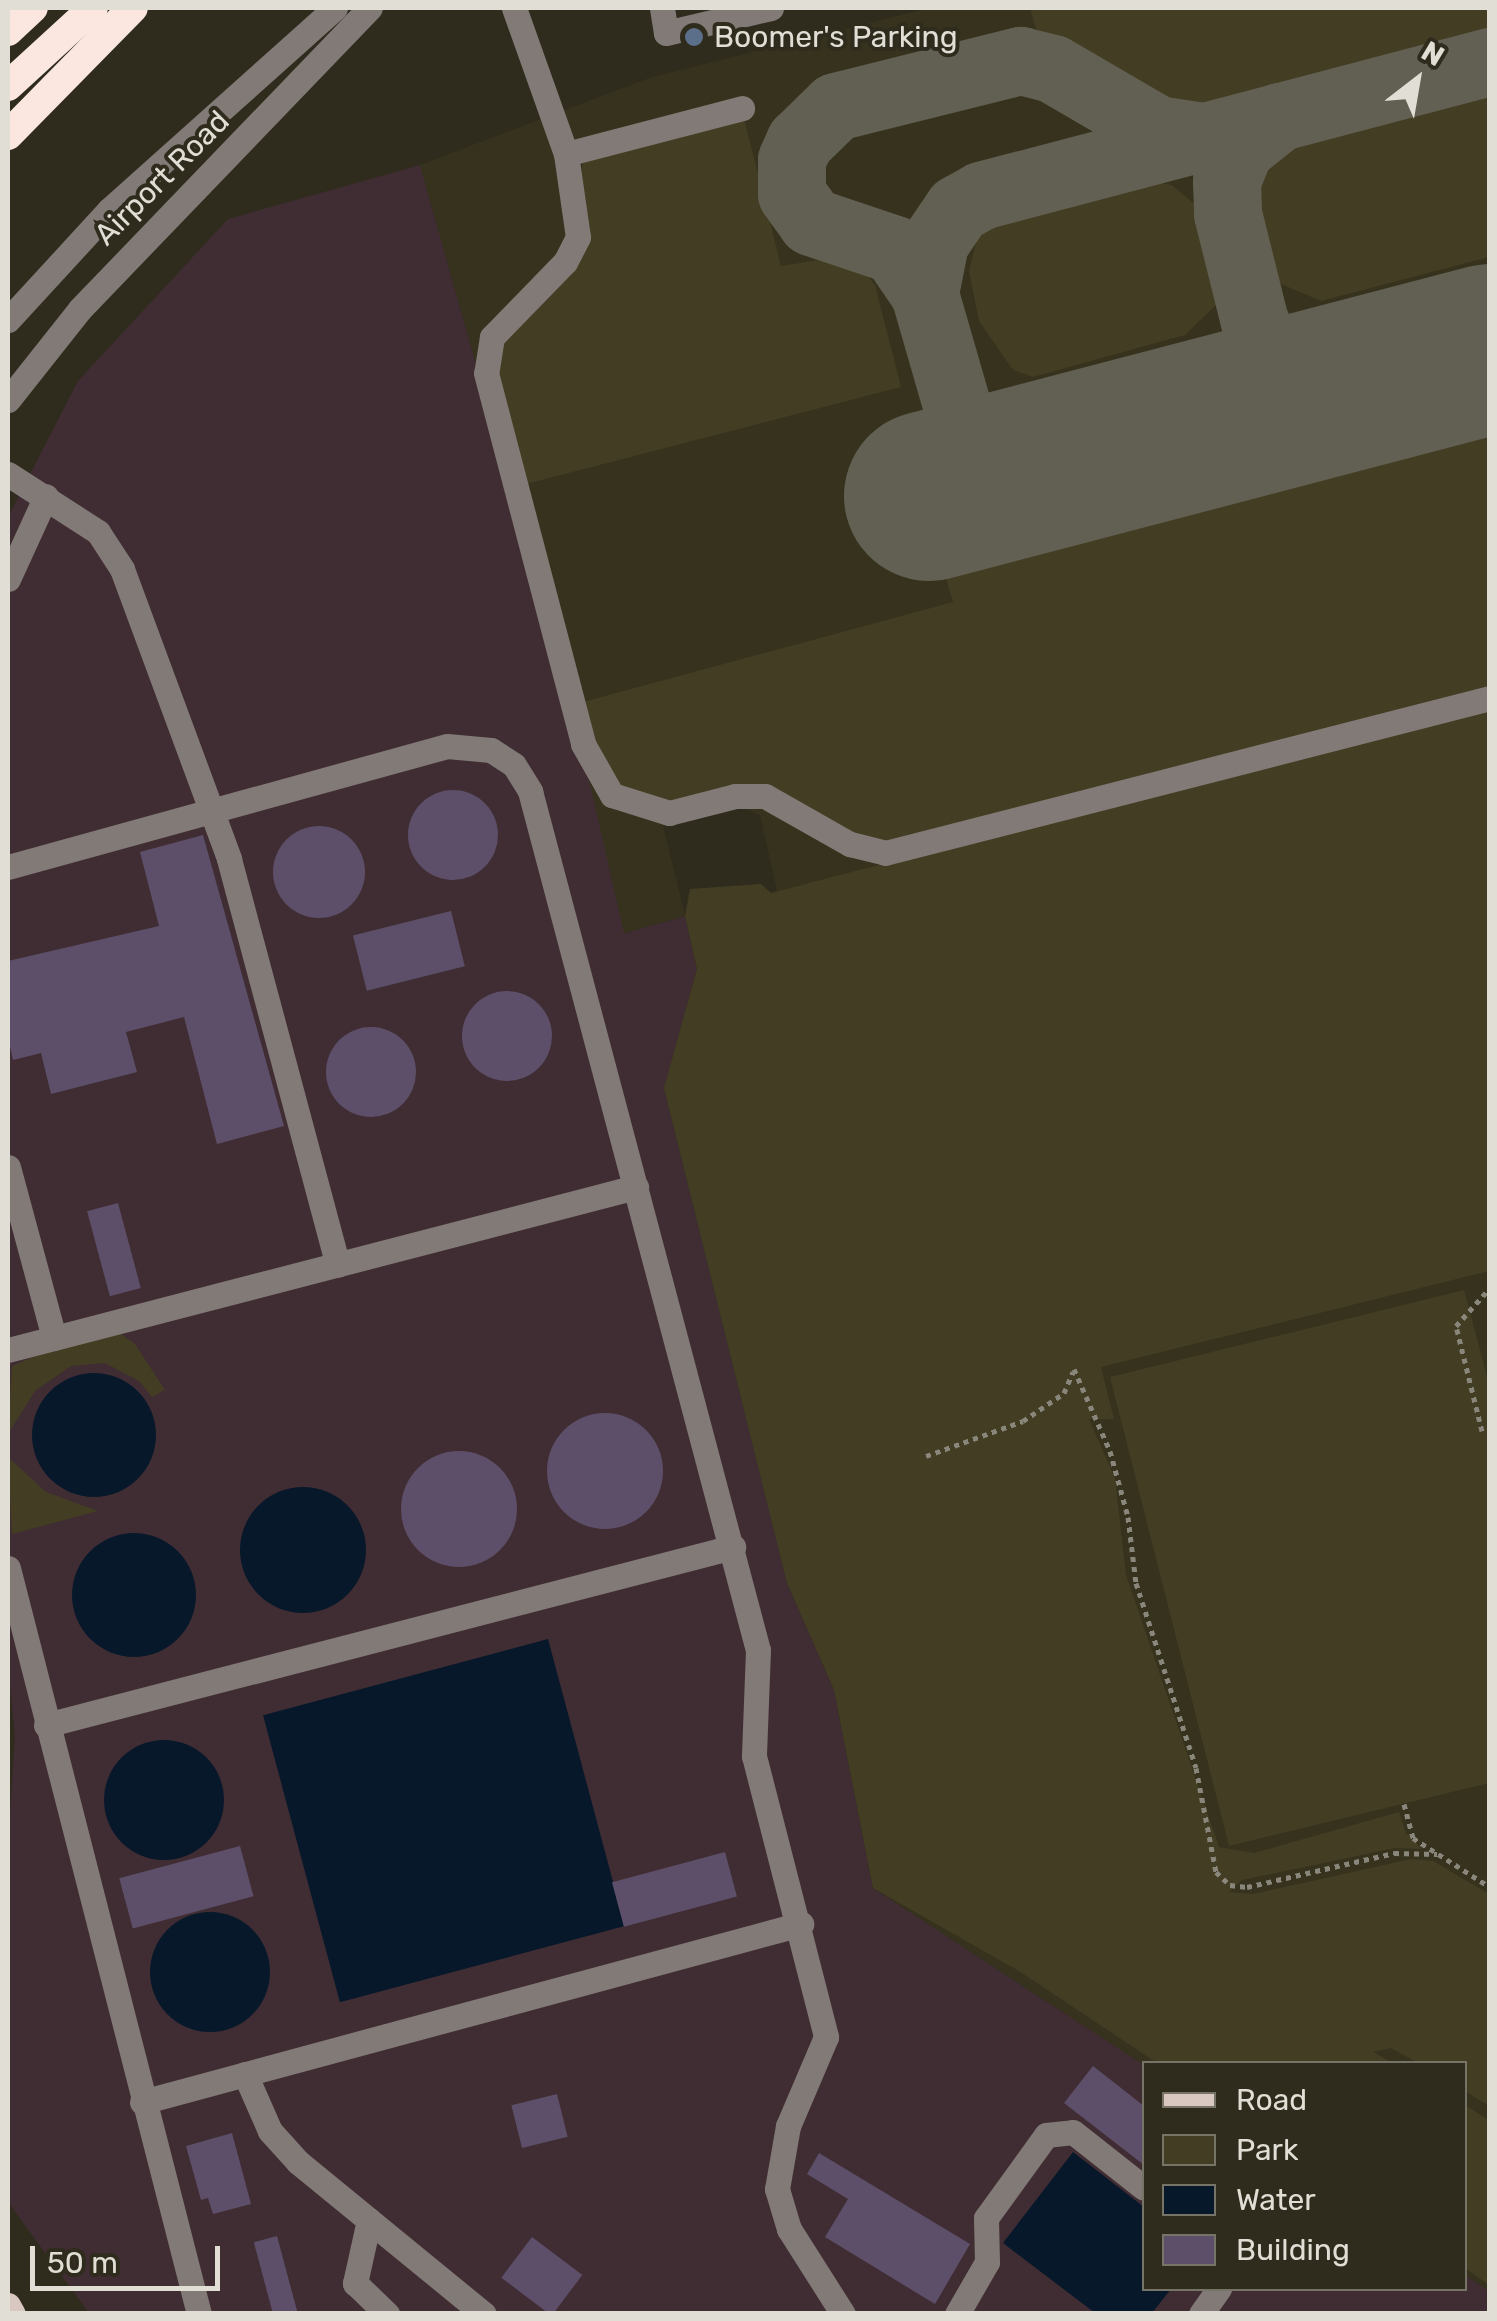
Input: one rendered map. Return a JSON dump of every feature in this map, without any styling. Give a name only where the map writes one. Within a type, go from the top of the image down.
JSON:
[{"type":"highway","points":[[8,31],[34,8]]},
{"type":"highway","points":[[8,86],[93,8]]},
{"type":"highway","points":[[8,134],[134,8]]},
{"type":"main road","points":[[8,2305],[13,2314]]},
{"type":"street","name":"Airport Road","points":[[8,320],[121,198],[335,8]]},
{"type":"street","name":"Airport Road","points":[[8,400],[80,308],[370,8]]},
{"type":"street","points":[[514,8],[566,154],[578,237],[565,262],[492,336],[484,362],[582,744],[612,795],[669,813],[734,796],[766,796],[850,844],[885,853],[1490,698]]},
{"type":"street","points":[[662,8],[666,34],[771,8]]},
{"type":"street","points":[[566,154],[742,108]]},
{"type":"street","points":[[8,474],[46,496],[112,550],[211,813],[338,1265]]},
{"type":"street","points":[[8,579],[46,496]]},
{"type":"street","points":[[8,867],[93,839],[211,813],[446,746],[480,747],[514,765],[530,790],[758,1650],[754,1756],[801,1924],[826,2037],[788,2126],[777,2189],[790,2229],[843,2314]]},
{"type":"street","points":[[8,1167],[54,1338]]},
{"type":"street","points":[[8,1350],[636,1186]]},
{"type":"street","points":[[46,1725],[732,1547]]},
{"type":"street","points":[[8,1568],[199,2314]]},
{"type":"street","points":[[142,2102],[801,1924]]},
{"type":"street","points":[[245,2074],[270,2131],[369,2220],[484,2314]]},
{"type":"street","points":[[957,2314],[988,2262],[986,2218],[1046,2135],[1073,2132],[1142,2186]]},
{"type":"street","points":[[369,2220],[355,2283],[387,2314]]},
{"type":"street","points":[[1201,2314],[1217,2291]]},
{"type":"path","points":[[1482,1432],[1456,1326],[1490,1288]]},
{"type":"path","points":[[926,1456],[1024,1421],[1064,1393],[1074,1369],[1110,1451],[1136,1583],[1196,1768],[1216,1872],[1230,1885],[1247,1886],[1394,1852],[1437,1854]]},
{"type":"path","points":[[1404,1804],[1413,1838],[1490,1888]]},
{"type":"shaded area","points":[[929,8],[1489,8],[1489,2291],[1467,2276],[1467,2061],[1142,2064],[873,1888],[834,1690],[787,1583],[664,1088],[697,969],[685,916],[624,933],[572,705],[420,165],[652,77]],"holes":[[[742,807],[760,815],[777,891],[685,915],[663,826]]]},
{"type":"shaded area","points":[[420,165],[572,705],[625,933],[685,916],[697,969],[665,1088],[787,1583],[834,1690],[873,1888],[1142,2064],[1142,2291],[1467,2291],[1467,2276],[1489,2291],[1489,2313],[89,2313],[8,2202],[8,1846],[15,1736],[8,1667],[8,517],[78,381],[228,219]]},
{"type":"green space","points":[[1030,8],[1489,8],[1489,37],[1184,117],[1037,32]]},
{"type":"green space","points":[[1489,86],[1489,257],[1321,301],[1276,282],[1248,186],[1267,152],[1283,141]]},
{"type":"green space","points":[[743,114],[781,266],[837,257],[862,269],[875,285],[901,387],[522,485],[492,351],[566,269],[583,162]]},
{"type":"green space","points":[[1138,179],[1172,185],[1199,208],[1219,284],[1216,305],[1185,335],[1033,377],[1013,370],[979,321],[969,271],[979,231],[993,218]]},
{"type":"green space","points":[[1489,434],[1489,698],[885,853],[787,805],[669,813],[612,795],[572,705],[953,602],[946,579]]},
{"type":"green space","points":[[1489,706],[1489,1271],[1101,1367],[1114,1419],[1089,1419],[1115,1478],[1126,1575],[1219,1847],[1254,1853],[1399,1812],[1406,1833],[1422,1849],[1395,1848],[1242,1880],[1229,1892],[1253,1894],[1411,1859],[1433,1861],[1489,1894],[1489,2106],[1467,2092],[1467,2061],[1414,2061],[1391,2048],[1373,2052],[1389,2061],[1154,2061],[1019,1971],[873,1888],[834,1690],[787,1583],[664,1088],[697,969],[685,916],[690,889],[761,884],[771,893]]},
{"type":"green space","points":[[1464,1290],[1489,1384],[1489,1783],[1229,1846],[1110,1377]]},
{"type":"green space","points":[[121,1334],[135,1344],[165,1390],[152,1397],[139,1381],[105,1363],[71,1366],[35,1391],[8,1434],[12,1366],[74,1340]]},
{"type":"green space","points":[[8,1457],[46,1492],[98,1511],[12,1534]]},
{"type":"green space","points":[[1467,2106],[1489,2120],[1489,2285],[1467,2269]]},
{"type":"water","points":[[94,1373],[118,1377],[138,1391],[152,1411],[156,1435],[152,1459],[138,1479],[118,1493],[94,1497],[70,1493],[50,1479],[36,1459],[32,1435],[36,1411],[50,1391],[70,1377]]},
{"type":"water","points":[[303,1487],[327,1492],[347,1506],[361,1526],[366,1550],[361,1574],[347,1594],[327,1608],[303,1613],[279,1608],[259,1594],[245,1574],[240,1550],[245,1526],[259,1506],[279,1492]]},
{"type":"water","points":[[134,1533],[158,1537],[178,1551],[192,1571],[196,1595],[192,1619],[178,1639],[158,1653],[134,1657],[110,1653],[90,1639],[76,1619],[72,1595],[76,1571],[90,1551],[110,1537]]},
{"type":"water","points":[[548,1639],[625,1926],[340,2002],[263,1715]]},
{"type":"water","points":[[164,1740],[187,1745],[206,1758],[219,1777],[224,1800],[219,1823],[206,1842],[187,1855],[164,1860],[141,1855],[122,1842],[109,1823],[104,1800],[109,1777],[122,1758],[141,1745]]},
{"type":"water","points":[[210,1912],[233,1917],[252,1930],[265,1949],[270,1972],[265,1995],[252,2014],[233,2027],[210,2032],[187,2027],[168,2014],[155,1995],[150,1972],[155,1949],[168,1930],[187,1917]]},
{"type":"water","points":[[1073,2152],[1142,2205],[1142,2291],[1169,2291],[1152,2313],[1095,2313],[1003,2243]]},
{"type":"building","points":[[444,790],[462,790],[478,797],[491,810],[498,835],[491,860],[478,873],[462,880],[444,880],[428,873],[415,860],[408,844],[408,826],[415,810],[428,797]]},
{"type":"building","points":[[319,826],[336,830],[351,840],[361,855],[365,872],[361,889],[351,904],[336,914],[319,918],[302,914],[287,904],[277,889],[273,872],[277,855],[287,840],[302,830]]},
{"type":"building","points":[[203,835],[284,1126],[217,1144],[184,1017],[126,1032],[137,1072],[51,1094],[41,1053],[13,1060],[8,1038],[8,961],[159,926],[140,852]]},
{"type":"building","points":[[451,911],[465,966],[367,991],[353,935]]},
{"type":"building","points":[[498,991],[516,991],[532,998],[545,1011],[552,1036],[545,1061],[532,1074],[516,1081],[498,1081],[482,1074],[469,1061],[462,1045],[462,1027],[469,1011],[482,998]]},
{"type":"building","points":[[362,1027],[380,1027],[396,1034],[409,1047],[416,1072],[409,1097],[396,1110],[380,1117],[362,1117],[346,1110],[333,1097],[326,1081],[326,1063],[333,1047],[346,1034]]},
{"type":"building","points":[[118,1203],[141,1288],[110,1296],[87,1211]]},
{"type":"building","points":[[605,1413],[627,1417],[646,1430],[659,1449],[663,1471],[659,1493],[646,1512],[627,1525],[605,1529],[583,1525],[564,1512],[551,1493],[547,1471],[551,1449],[564,1430],[583,1417]]},
{"type":"building","points":[[459,1451],[481,1455],[500,1468],[513,1487],[517,1509],[513,1531],[500,1550],[481,1563],[459,1567],[437,1563],[418,1550],[405,1531],[401,1509],[405,1487],[418,1468],[437,1455]]},
{"type":"building","points":[[240,1846],[253,1896],[133,1929],[119,1878]]},
{"type":"building","points":[[725,1852],[737,1896],[624,1927],[612,1882]]},
{"type":"building","points":[[1093,2066],[1142,2104],[1142,2163],[1064,2103]]},
{"type":"building","points":[[557,2094],[568,2137],[522,2148],[511,2105]]},
{"type":"building","points":[[232,2133],[251,2204],[213,2214],[208,2198],[201,2200],[186,2146]]},
{"type":"building","points":[[819,2153],[970,2244],[935,2304],[825,2237],[848,2199],[807,2174]]},
{"type":"building","points":[[277,2236],[298,2314],[273,2314],[254,2242]]},
{"type":"building","points":[[532,2237],[582,2275],[553,2314],[501,2278]]},
{"type":"taxiway","points":[[925,294],[895,250],[812,222],[792,194],[792,160],[800,142],[836,107],[1021,61],[1053,69],[1158,130],[1204,137]]},
{"type":"taxiway","points":[[1078,456],[1004,455],[977,442],[963,426],[925,294],[935,243],[958,209],[981,196],[1490,62]]},
{"type":"taxiway","points":[[1280,117],[1240,149],[1227,182],[1228,214],[1255,322],[1271,355],[1302,379],[1347,386]]},
{"type":"runway","points":[[929,496],[1490,349]]},
{"type":"place","name":"Boomer's Parking","points":[[694,37]]}]
